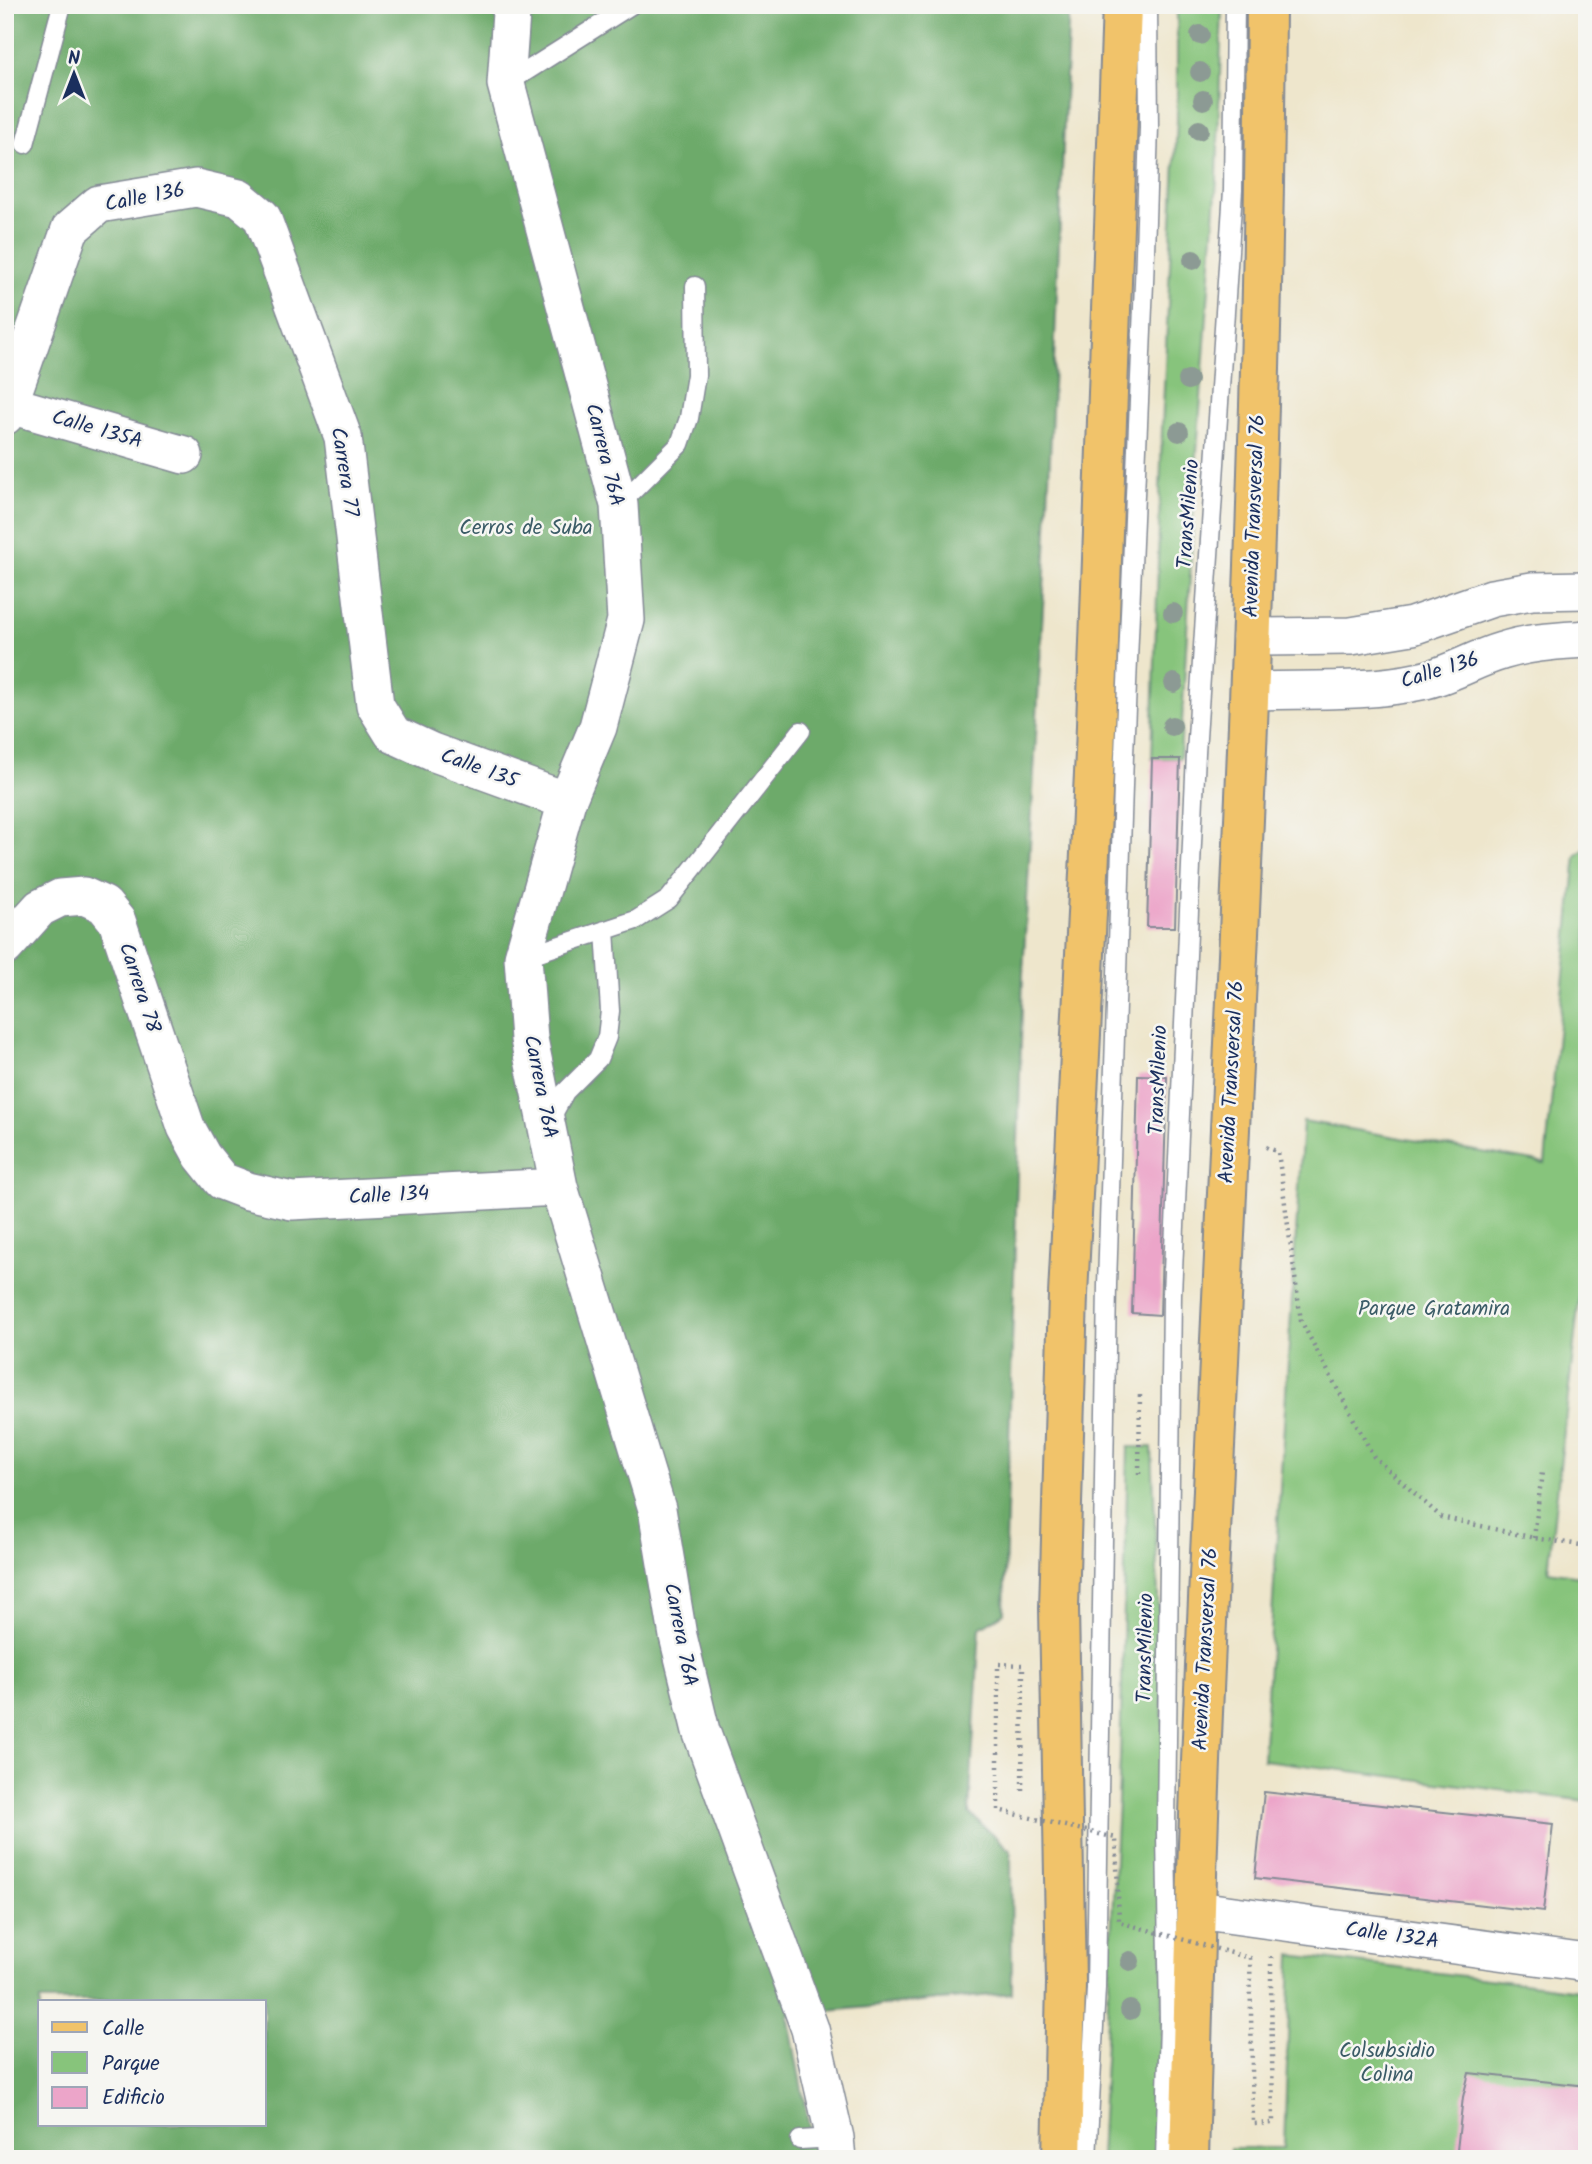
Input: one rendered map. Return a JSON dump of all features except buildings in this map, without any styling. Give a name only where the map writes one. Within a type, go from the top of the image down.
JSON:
[{"type":"main road","points":[[1062,2159],[1066,1983],[1059,1608],[1067,1308],[1095,739],[1122,5]]},
{"type":"main road","name":"Avenida Transversal 76","points":[[1189,2159],[1202,1743],[1250,691],[1265,148],[1266,5]]},
{"type":"street","name":"Carrera 76A","points":[[514,5],[511,13],[506,84],[619,505],[626,620],[598,727],[566,801],[523,957],[529,1039],[559,1187],[657,1508],[678,1636],[701,1731],[810,2029],[824,2146]]},
{"type":"street","name":"Calle 136","points":[[8,410],[70,229],[99,204],[195,188],[239,198],[262,217]]},
{"type":"street","name":"Carrera 77","points":[[262,217],[343,437],[375,705],[393,734]]},
{"type":"street","name":"Calle 135A","points":[[8,410],[184,456]]},
{"type":"street","points":[[1251,637],[1351,635],[1412,626],[1492,598],[1532,591],[1587,590]]},
{"type":"street","name":"Calle 136","points":[[1250,691],[1379,688],[1424,680],[1500,651],[1531,643],[1587,639]]},
{"type":"street","name":"Calle 135","points":[[393,734],[432,752],[566,801]]},
{"type":"street","name":"Carrera 78","points":[[5,947],[40,908],[60,898],[84,896],[104,905],[117,921],[186,1127],[202,1156],[222,1181]]},
{"type":"street","name":"Calle 134","points":[[222,1181],[248,1191],[292,1201],[559,1187]]},
{"type":"street","name":"Calle 132A","points":[[1197,1910],[1587,1963]]},
{"type":"lane","points":[[25,144],[62,5]]},
{"type":"lane","points":[[506,84],[631,5]]},
{"type":"lane","points":[[1087,2159],[1096,1974],[1107,1285],[1123,783],[1149,127],[1148,5]]},
{"type":"lane","name":"TransMilenio","points":[[1165,2159],[1169,2023],[1166,1832],[1172,1294],[1195,753],[1233,191],[1235,5]]},
{"type":"lane","points":[[619,505],[680,444],[690,418],[695,375],[695,286]]},
{"type":"lane","points":[[523,957],[636,920],[669,899],[801,731]]},
{"type":"lane","points":[[547,1125],[565,1092],[598,1059],[607,1037],[610,1011],[605,930]]},
{"type":"path","points":[[1264,1145],[1278,1152],[1301,1321],[1374,1457],[1441,1517],[1534,1538],[1587,1546]]},
{"type":"path","points":[[1534,1538],[1542,1472]]},
{"type":"path","points":[[1022,1790],[1023,1665],[998,1664],[998,1811],[1116,1838],[1119,1922],[1250,1958],[1253,2124],[1273,2123],[1271,1981]]},
{"type":"green space","name":"Cerros de Suba","points":[[5,5],[1069,5],[1046,553],[1023,974],[1004,1613],[980,1628],[969,1813],[1011,1851],[1012,1993],[788,2015],[815,2159],[5,2159]]},
{"type":"green space","points":[[1177,5],[1222,5],[1217,179],[1196,466],[1180,759],[1152,759],[1162,429],[1177,120]]},
{"type":"green space","name":"Parque Gratamira","points":[[1587,847],[1587,1230],[1548,1571],[1587,1577],[1587,1801],[1263,1760],[1303,1121],[1545,1163],[1576,856]]},
{"type":"green space","points":[[1128,1447],[1152,1447],[1163,1723],[1163,2016],[1156,2159],[1100,2159],[1120,1760]]},
{"type":"green space","name":"Colsubsidio Colina","points":[[1291,1955],[1587,1991],[1587,2159],[1230,2159],[1230,2148],[1284,2148]]}]
